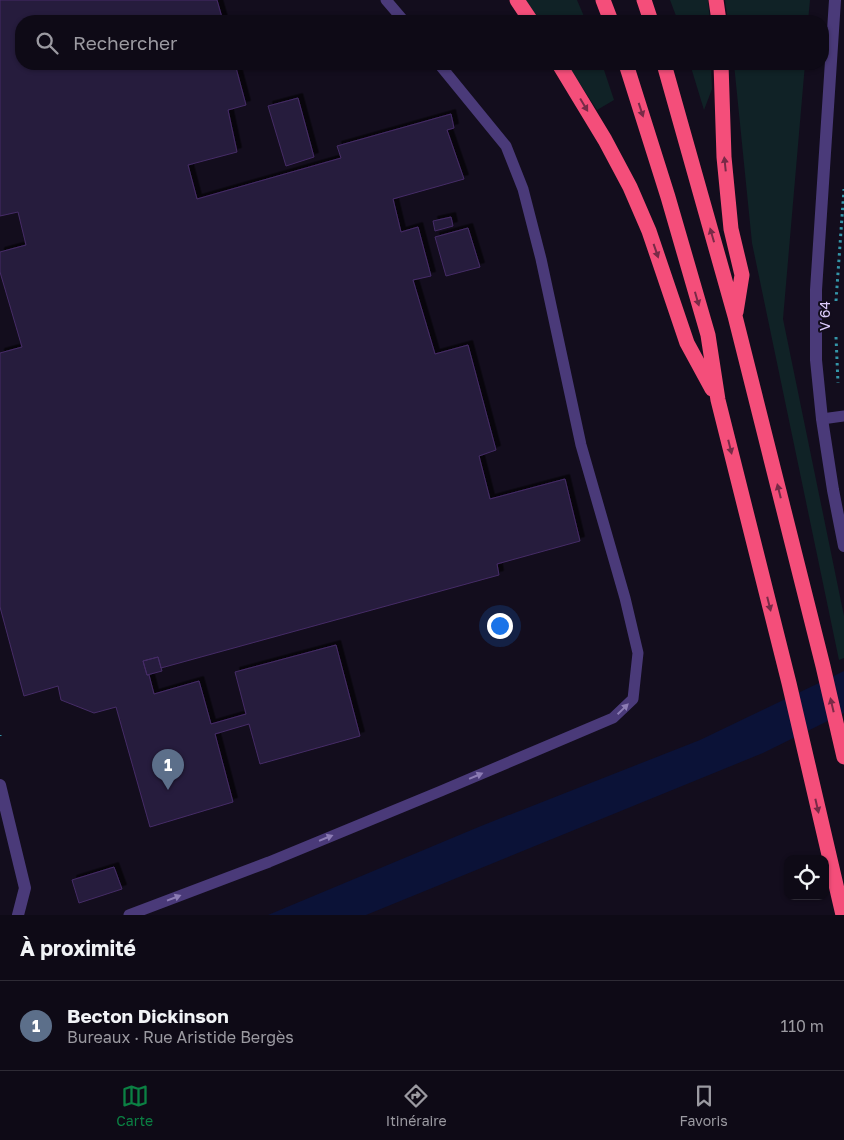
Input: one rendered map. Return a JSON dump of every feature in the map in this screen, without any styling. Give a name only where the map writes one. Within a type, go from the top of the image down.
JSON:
[{"type":"highway","points":[[517,0],[527,15]]},
{"type":"highway","points":[[603,0],[609,15]]},
{"type":"highway","points":[[644,0],[649,15]]},
{"type":"highway","points":[[716,0],[718,15]]},
{"type":"highway","points":[[562,70],[605,140],[630,187],[649,231],[687,343],[718,400]]},
{"type":"highway","points":[[628,70],[708,335],[718,400],[789,683],[843,915]]},
{"type":"highway","points":[[666,70],[735,316],[823,666],[842,750]]},
{"type":"highway","points":[[721,70],[724,158],[731,229],[742,276],[735,316]]},
{"type":"street","points":[[835,0],[816,290],[816,360],[822,419],[844,546]]},
{"type":"street","points":[[0,785],[25,888],[18,915]]},
{"type":"lane","points":[[386,0],[399,15]]},
{"type":"lane","points":[[129,915],[269,862],[613,718],[633,698],[638,653],[581,445],[541,259],[523,189],[506,146],[443,70]]},
{"type":"lane","points":[[822,419],[841,416]]},
{"type":"path","name":"V 64","points":[[835,308],[844,189]]},
{"type":"path","name":"V 64","points":[[836,335],[841,416]]},
{"type":"shaded area","points":[[526,0],[577,0],[583,15],[536,15]]},
{"type":"shaded area","points":[[670,0],[708,0],[709,15],[676,15]]},
{"type":"shaded area","points":[[725,0],[810,0],[809,15],[727,15]]},
{"type":"shaded area","points":[[571,70],[604,70],[614,100],[597,110]]},
{"type":"shaded area","points":[[692,70],[711,70],[712,89],[704,110]]},
{"type":"shaded area","points":[[735,70],[804,70],[783,319],[844,616],[844,658],[839,660],[752,243]]},
{"type":"shaded area","points":[[844,671],[844,713],[763,753],[366,915],[268,915],[481,826],[700,740]]},
{"type":"building","points":[[0,0],[217,0],[221,15],[15,15],[15,70],[237,70],[246,105],[228,110],[237,152],[188,165],[197,199],[341,158],[337,146],[451,114],[454,128],[447,130],[464,179],[393,199],[401,232],[418,227],[431,276],[413,280],[435,354],[468,345],[496,450],[479,456],[490,499],[565,479],[580,541],[497,564],[499,575],[161,668],[158,657],[143,661],[154,694],[199,681],[211,724],[246,714],[235,672],[336,645],[360,736],[260,764],[249,724],[215,734],[233,802],[150,827],[116,707],[94,713],[61,700],[58,686],[24,696],[0,607],[0,353],[22,347],[0,272],[0,252],[26,245],[18,212],[0,216]]},
{"type":"building","points":[[298,98],[314,157],[286,166],[268,106]]},
{"type":"building","points":[[451,217],[453,226],[435,231],[433,221]]},
{"type":"building","points":[[468,228],[480,267],[446,276],[435,237]]},
{"type":"building","points":[[158,657],[162,671],[147,675],[143,661]]},
{"type":"building","points":[[114,867],[122,889],[79,903],[72,880]]},
{"type":"place","name":"Becton Dickinson","points":[[168,790]]}]
